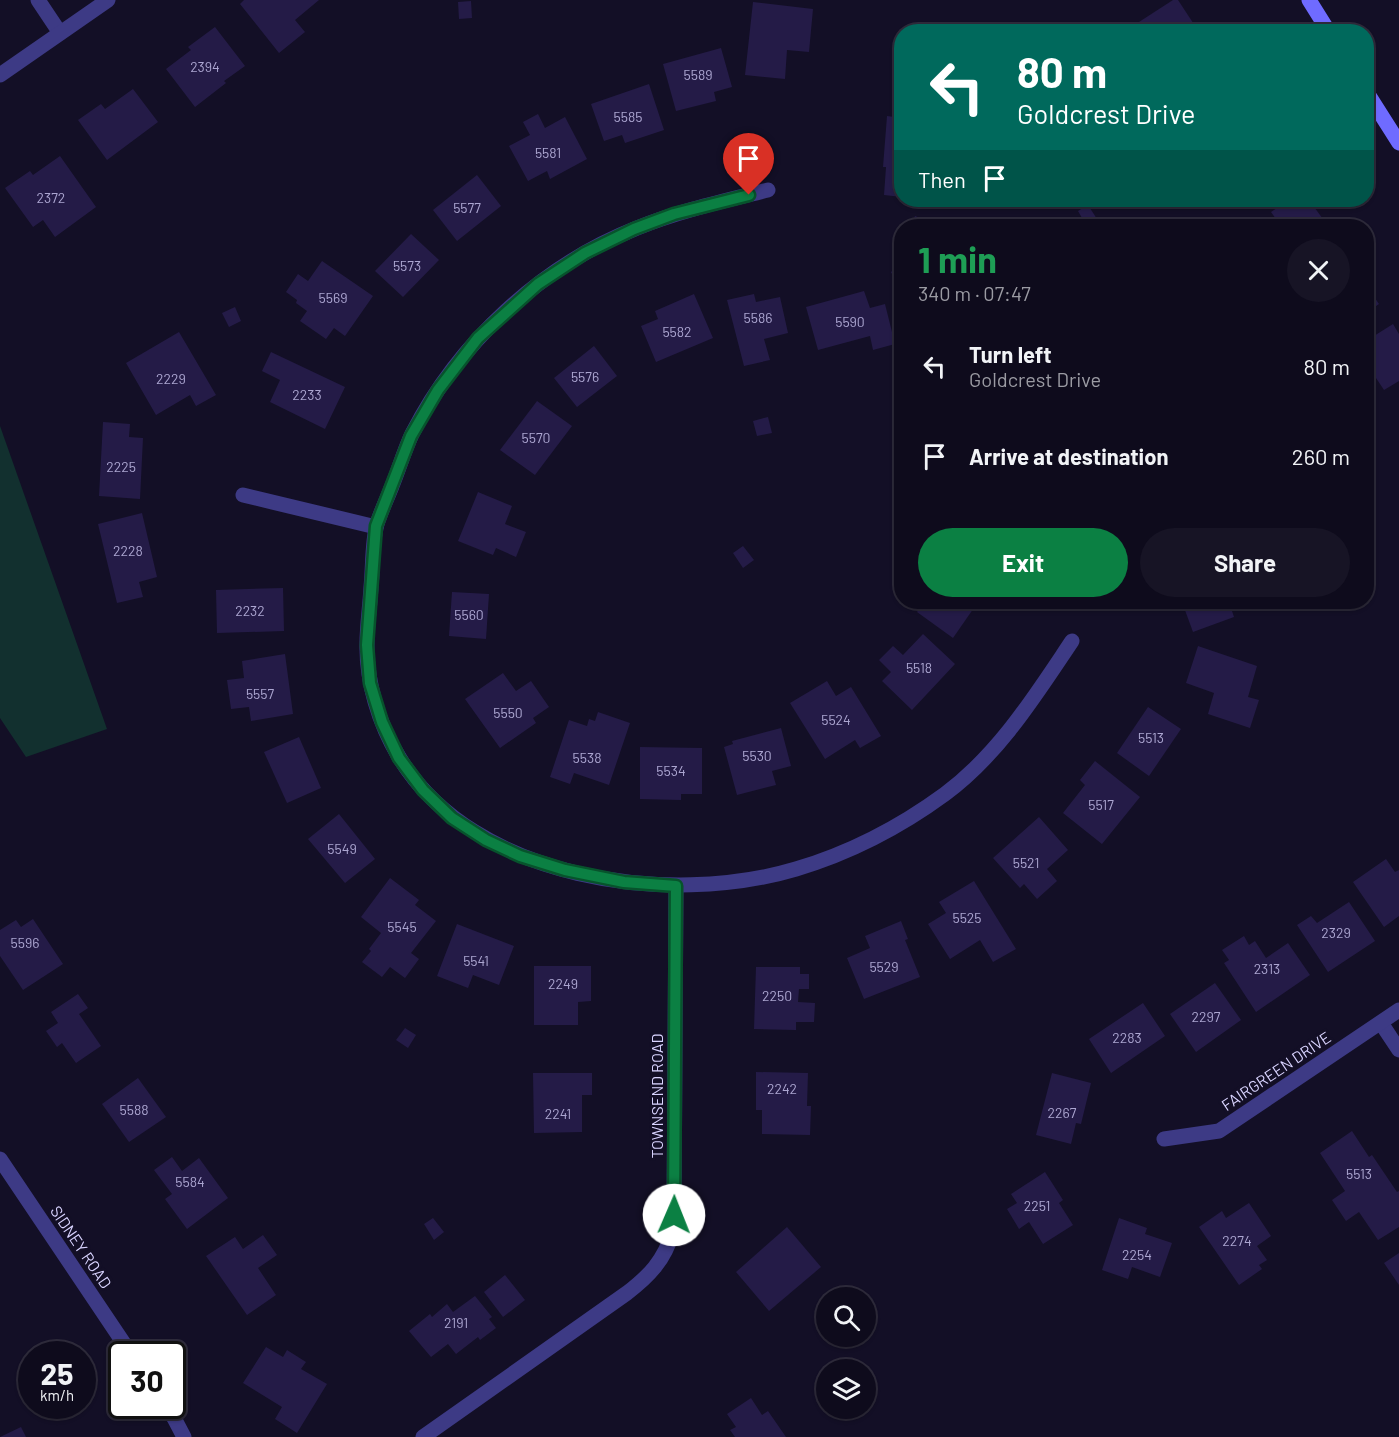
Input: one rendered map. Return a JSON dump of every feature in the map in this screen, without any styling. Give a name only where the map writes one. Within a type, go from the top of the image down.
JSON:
[{"type":"street","points":[[38,0],[60,33]]},
{"type":"street","points":[[0,75],[108,0]]},
{"type":"street","points":[[1309,0],[1324,24]]},
{"type":"street","points":[[1374,103],[1399,142]]},
{"type":"street","points":[[768,190],[674,214],[634,229],[585,253],[538,284],[478,338],[438,390],[411,436],[376,526],[367,645],[370,683],[382,722],[399,758],[423,790],[452,818],[486,840],[520,856],[565,870],[624,882],[676,886],[742,881],[794,870],[844,853],[892,830],[947,792],[986,757],[1021,717],[1072,641]]},
{"type":"street","points":[[243,495],[376,526]]},
{"type":"street","name":"TOWNSEND ROAD","points":[[423,1437],[627,1293],[647,1277],[662,1256],[672,1233],[674,1215],[676,886]]},
{"type":"street","name":"FAIRGREEN DRIVE","points":[[1164,1139],[1219,1131],[1399,1011]]},
{"type":"street","points":[[1381,1023],[1399,1050]]},
{"type":"street","name":"SIDNEY ROAD","points":[[0,1159],[122,1341]]},
{"type":"street","points":[[175,1419],[184,1437]]},
{"type":"green space","points":[[0,426],[107,729],[26,757],[0,718]]},
{"type":"building","points":[[244,0],[319,0],[295,20],[305,32],[279,53],[240,4]]},
{"type":"building","points":[[1173,0],[1178,0],[1194,24],[1140,24],[1139,22]]},
{"type":"building","points":[[471,1],[472,18],[459,19],[458,2]]},
{"type":"building","points":[[753,2],[813,9],[809,52],[787,50],[785,79],[745,75]]},
{"type":"building","points":[[215,27],[245,66],[195,107],[166,69],[191,50],[188,47]]},
{"type":"building","points":[[721,48],[732,87],[714,92],[716,101],[676,111],[663,64]]},
{"type":"building","points":[[649,84],[664,130],[625,143],[622,135],[604,141],[591,104]]},
{"type":"building","points":[[133,89],[158,122],[107,160],[78,120],[101,104],[105,109]]},
{"type":"building","points":[[538,114],[545,128],[565,117],[587,159],[550,179],[547,171],[528,181],[509,146],[530,135],[523,122]]},
{"type":"building","points":[[887,116],[894,117],[894,196],[884,195],[886,167],[883,167]]},
{"type":"building","points":[[60,156],[96,207],[55,237],[43,220],[33,227],[5,188],[30,171],[33,175]]},
{"type":"building","points":[[477,175],[501,206],[457,241],[433,210]]},
{"type":"building","points":[[1089,207],[1097,219],[1083,219],[1078,211]]},
{"type":"building","points":[[1278,207],[1314,207],[1323,219],[1276,219],[1271,212]]},
{"type":"building","points":[[411,234],[439,260],[403,297],[375,271]]},
{"type":"building","points":[[322,261],[373,296],[345,336],[334,328],[326,339],[300,321],[307,311],[286,292],[298,274],[308,281]]},
{"type":"building","points":[[864,291],[870,308],[885,304],[894,344],[873,350],[870,336],[818,350],[806,307]]},
{"type":"building","points":[[694,294],[713,338],[656,362],[641,326],[658,319],[655,311]]},
{"type":"building","points":[[754,294],[756,302],[780,297],[788,333],[764,339],[770,360],[744,366],[727,300]]},
{"type":"building","points":[[1374,297],[1379,304],[1374,307]]},
{"type":"building","points":[[235,307],[241,321],[229,327],[222,313]]},
{"type":"building","points":[[1393,324],[1399,334],[1399,381],[1384,390],[1374,375],[1374,336]]},
{"type":"building","points":[[179,332],[216,395],[196,406],[190,395],[156,415],[126,363]]},
{"type":"building","points":[[594,346],[617,376],[577,407],[554,378]]},
{"type":"building","points":[[271,352],[345,387],[325,429],[270,402],[280,380],[262,371]]},
{"type":"building","points":[[537,401],[572,426],[535,475],[500,450]]},
{"type":"building","points":[[768,417],[772,433],[757,436],[753,421]]},
{"type":"building","points":[[103,422],[130,424],[129,437],[143,438],[140,499],[99,496]]},
{"type":"building","points":[[478,492],[512,506],[505,524],[526,532],[516,557],[496,548],[493,555],[458,541]]},
{"type":"building","points":[[142,513],[157,577],[139,582],[143,597],[117,603],[98,524]]},
{"type":"building","points":[[743,546],[754,560],[743,568],[733,553]]},
{"type":"building","points":[[283,588],[284,631],[217,633],[216,590]]},
{"type":"building","points":[[452,592],[489,594],[486,639],[449,636]]},
{"type":"building","points":[[919,609],[973,609],[953,638],[917,612]]},
{"type":"building","points":[[1185,609],[1231,609],[1234,617],[1193,632]]},
{"type":"building","points":[[923,634],[955,664],[912,710],[882,681],[891,672],[879,660],[893,646],[903,655]]},
{"type":"building","points":[[1198,646],[1257,666],[1248,697],[1259,700],[1250,728],[1208,714],[1214,693],[1186,683]]},
{"type":"building","points":[[285,654],[293,714],[251,721],[249,707],[231,709],[227,680],[244,678],[242,661]]},
{"type":"building","points":[[503,673],[516,691],[531,681],[549,707],[533,718],[536,723],[500,748],[465,699]]},
{"type":"building","points":[[827,681],[836,696],[851,687],[881,736],[860,748],[855,740],[825,759],[790,703]]},
{"type":"building","points":[[1148,707],[1181,729],[1149,776],[1117,753]]},
{"type":"building","points":[[598,712],[630,723],[609,785],[574,773],[570,784],[550,777],[569,720],[587,726],[589,719],[595,721]]},
{"type":"building","points":[[781,728],[791,766],[772,771],[776,785],[737,795],[724,747],[733,744],[732,741]]},
{"type":"building","points":[[299,737],[321,788],[287,803],[264,752]]},
{"type":"building","points":[[640,747],[702,748],[702,794],[681,794],[681,800],[640,799]]},
{"type":"building","points":[[1095,761],[1140,797],[1102,844],[1063,813],[1085,785],[1080,780]]},
{"type":"building","points":[[339,814],[375,859],[345,883],[308,839]]},
{"type":"building","points":[[1039,817],[1068,850],[1047,869],[1057,881],[1037,899],[1024,884],[1020,888],[993,858]]},
{"type":"building","points":[[1386,859],[1395,872],[1399,870],[1399,916],[1384,927],[1353,882]]},
{"type":"building","points":[[390,878],[419,900],[415,905],[436,921],[411,953],[419,959],[405,978],[390,967],[382,977],[362,962],[381,933],[361,917]]},
{"type":"building","points":[[974,881],[1016,949],[993,962],[980,940],[950,959],[928,924],[946,913],[939,902]]},
{"type":"building","points":[[1349,902],[1375,941],[1328,972],[1297,925],[1311,916],[1317,923]]},
{"type":"building","points":[[33,919],[63,964],[23,990],[0,956],[0,930],[16,920],[21,927]]},
{"type":"building","points":[[901,921],[908,939],[905,940],[920,977],[864,999],[847,958],[870,948],[865,936]]},
{"type":"building","points":[[457,924],[514,946],[499,985],[473,975],[468,988],[437,976]]},
{"type":"building","points":[[1244,936],[1249,945],[1255,941],[1266,958],[1288,943],[1310,975],[1256,1012],[1224,963],[1229,960],[1222,950]]},
{"type":"building","points":[[534,966],[591,966],[591,1001],[578,1002],[578,1025],[534,1025]]},
{"type":"building","points":[[756,967],[800,967],[800,974],[809,974],[809,989],[799,989],[798,1002],[815,1003],[814,1022],[796,1022],[796,1030],[754,1029]]},
{"type":"building","points":[[1215,983],[1241,1020],[1196,1052],[1170,1014]]},
{"type":"building","points":[[78,994],[88,1008],[79,1014],[101,1046],[76,1063],[62,1043],[57,1047],[46,1031],[58,1023],[51,1012]]},
{"type":"building","points":[[1143,1003],[1165,1036],[1111,1073],[1089,1039]]},
{"type":"building","points":[[405,1028],[416,1035],[408,1048],[396,1040]]},
{"type":"building","points":[[756,1072],[808,1073],[807,1106],[811,1106],[810,1135],[762,1134],[762,1110],[756,1110]]},
{"type":"building","points":[[533,1073],[592,1073],[592,1095],[582,1095],[582,1132],[534,1133]]},
{"type":"building","points":[[1052,1073],[1091,1083],[1081,1124],[1076,1123],[1071,1144],[1036,1135]]},
{"type":"building","points":[[138,1078],[166,1117],[129,1142],[102,1104]]},
{"type":"building","points":[[1352,1131],[1369,1157],[1372,1155],[1397,1192],[1399,1191],[1399,1227],[1378,1240],[1359,1212],[1346,1221],[1332,1200],[1345,1191],[1320,1153]]},
{"type":"building","points":[[172,1157],[182,1171],[199,1158],[228,1198],[187,1229],[165,1199],[172,1194],[154,1170]]},
{"type":"building","points":[[1045,1172],[1063,1200],[1059,1203],[1073,1225],[1043,1244],[1029,1222],[1019,1229],[1007,1209],[1017,1203],[1011,1194]]},
{"type":"building","points":[[1249,1203],[1271,1236],[1257,1246],[1267,1260],[1259,1265],[1262,1269],[1239,1285],[1199,1227],[1222,1211],[1226,1218]]},
{"type":"building","points":[[433,1218],[444,1232],[434,1240],[424,1224]]},
{"type":"building","points":[[1119,1218],[1147,1228],[1145,1234],[1172,1243],[1160,1277],[1132,1267],[1128,1279],[1102,1270]]},
{"type":"building","points":[[787,1227],[821,1267],[769,1311],[736,1272]]},
{"type":"building","points":[[263,1235],[277,1255],[258,1268],[276,1295],[247,1315],[206,1256],[235,1237],[243,1249]]},
{"type":"building","points":[[1399,1253],[1399,1285],[1384,1263]]},
{"type":"building","points":[[505,1275],[525,1300],[503,1317],[484,1292]]},
{"type":"building","points":[[475,1296],[492,1317],[489,1319],[496,1328],[480,1340],[478,1337],[456,1354],[448,1344],[431,1357],[409,1331],[430,1314],[432,1317],[447,1304],[453,1312]]},
{"type":"building","points":[[266,1347],[283,1357],[287,1350],[306,1362],[301,1369],[327,1384],[297,1433],[275,1419],[282,1407],[243,1383]]},
{"type":"building","points":[[751,1398],[762,1415],[768,1411],[786,1437],[735,1437],[730,1430],[736,1427],[727,1414]]},
{"type":"building","points":[[21,1427],[26,1437],[0,1437]]},
{"type":"route","points":[[674,1215],[676,886],[624,882],[565,870],[520,856],[486,840],[452,818],[423,790],[399,758],[382,722],[370,683],[367,645],[376,526],[411,436],[438,390],[478,338],[538,284],[585,253],[634,229],[674,214],[749,195]]}]
